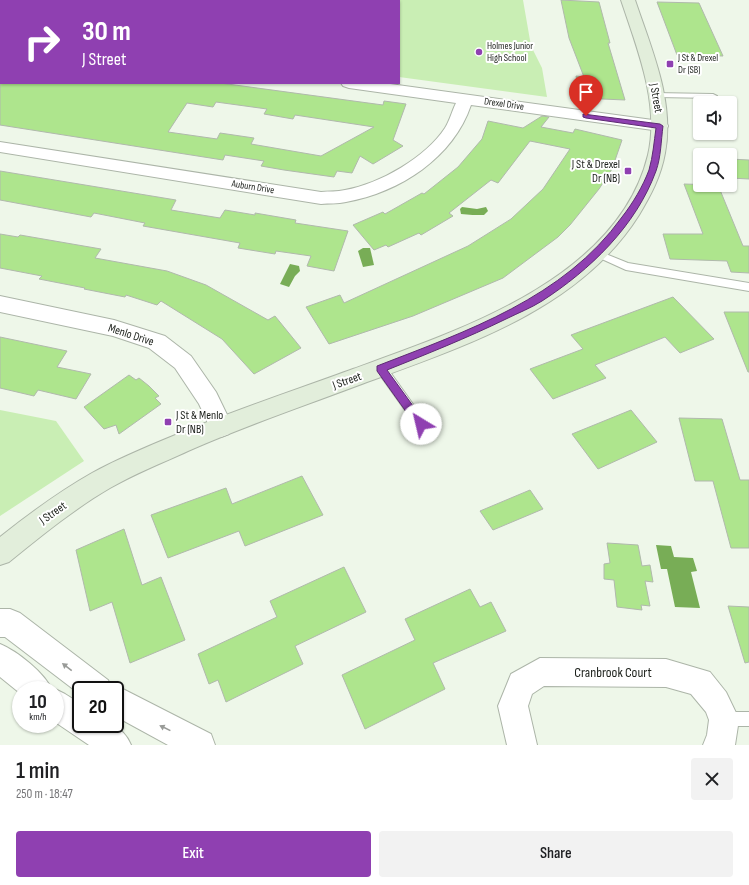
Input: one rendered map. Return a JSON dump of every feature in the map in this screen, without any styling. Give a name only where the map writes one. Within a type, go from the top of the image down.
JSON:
[{"type":"street","name":"J Street","points":[[0,553],[38,522],[94,485],[149,457],[221,428],[467,335],[517,311],[538,299],[580,268],[596,253],[627,218],[645,187],[656,154],[660,126],[657,95],[628,0]]},
{"type":"street","name":"Drexel Drive","points":[[356,84],[660,126]]},
{"type":"street","name":"Auburn Drive","points":[[0,147],[321,198],[351,196],[391,180],[421,162],[440,146],[452,130],[465,99]]},
{"type":"street","name":"Menlo Drive","points":[[0,304],[114,328],[157,342],[182,362],[208,399],[221,428]]},
{"type":"street","points":[[0,623],[10,623],[86,681]]},
{"type":"street","points":[[0,658],[27,681]]},
{"type":"street","name":"Cranbrook Court","points":[[522,745],[513,706],[521,684],[540,672],[666,672],[700,682],[716,702],[730,728]]},
{"type":"street","points":[[124,705],[153,722],[200,745]]},
{"type":"street","points":[[97,733],[116,745]]},
{"type":"lane","points":[[657,95],[713,96]]},
{"type":"lane","points":[[596,253],[626,266],[749,287]]},
{"type":"lane","points":[[381,368],[421,424]]},
{"type":"shaded area","name":"Holmes Junior High School","points":[[400,0],[523,0],[531,46],[542,68],[547,97],[400,77]]},
{"type":"shaded area","points":[[462,207],[477,209],[486,207],[488,211],[484,215],[461,214],[460,209]]},
{"type":"shaded area","points":[[363,248],[370,248],[374,265],[363,267],[358,251]]},
{"type":"shaded area","points":[[290,264],[299,266],[300,271],[295,276],[289,287],[280,284]]},
{"type":"shaded area","points":[[0,410],[56,421],[84,461],[0,516]]},
{"type":"shaded area","points":[[656,545],[671,546],[674,557],[693,558],[697,571],[691,572],[700,608],[675,607],[667,569],[661,569]]},
{"type":"building","points":[[561,0],[599,2],[610,43],[608,43],[625,100],[580,98],[576,76],[584,77],[569,38]]},
{"type":"building","points":[[657,2],[699,3],[723,56],[677,55]]},
{"type":"building","points":[[0,84],[227,84],[383,105],[384,101],[406,104],[393,140],[403,146],[373,164],[360,156],[352,173],[337,171],[334,177],[261,166],[264,161],[225,155],[223,160],[0,125]],"holes":[[[216,102],[267,109],[264,114],[293,119],[295,115],[374,127],[321,156],[251,144],[254,138],[220,133],[217,139],[168,132],[187,103],[213,107]]]},
{"type":"building","points":[[542,116],[549,117],[541,127],[573,133],[575,129],[622,140],[612,169],[599,189],[570,225],[558,237],[503,278],[413,316],[329,344],[306,307],[340,295],[344,303],[468,246],[511,219],[543,189],[570,149],[530,141],[498,183],[491,180],[449,213],[453,216],[421,235],[419,233],[388,247],[386,245],[374,250],[353,225],[383,212],[385,214],[422,193],[424,194],[458,167],[482,139],[488,121],[523,128]]},
{"type":"building","points":[[737,159],[749,160],[749,179],[737,178]]},
{"type":"building","points":[[0,171],[176,200],[171,210],[220,218],[225,210],[255,215],[255,213],[296,220],[295,223],[348,231],[334,271],[307,266],[311,256],[276,251],[275,254],[238,248],[240,243],[143,226],[145,223],[94,213],[91,217],[0,200]]},
{"type":"building","points":[[684,184],[693,184],[693,192],[721,192],[743,246],[749,246],[749,273],[731,272],[727,261],[670,259],[663,234],[703,234]]},
{"type":"building","points":[[0,234],[18,237],[20,235],[101,249],[95,258],[167,271],[206,285],[268,320],[275,316],[301,348],[254,374],[222,339],[161,301],[157,305],[126,295],[125,297],[84,289],[85,288],[39,279],[42,276],[0,268]]},
{"type":"building","points":[[673,297],[714,339],[680,353],[665,337],[595,365],[606,378],[553,399],[530,369],[583,349],[571,335]]},
{"type":"building","points":[[724,312],[749,312],[749,372],[748,372]]},
{"type":"building","points":[[0,337],[67,351],[57,367],[91,374],[76,399],[38,390],[34,396],[0,388]]},
{"type":"building","points":[[129,375],[136,380],[139,378],[149,386],[159,396],[155,398],[161,404],[119,434],[116,425],[104,429],[84,407]]},
{"type":"building","points":[[631,410],[657,442],[598,469],[572,434]]},
{"type":"building","points":[[679,418],[722,419],[740,480],[749,480],[749,548],[731,548],[713,481],[695,481]]},
{"type":"building","points":[[302,476],[323,515],[245,546],[239,531],[168,558],[151,515],[226,488],[232,504]]},
{"type":"building","points":[[530,490],[543,509],[493,530],[480,511]]},
{"type":"building","points":[[124,529],[142,585],[161,577],[185,640],[130,663],[112,602],[90,611],[76,550]]},
{"type":"building","points":[[607,543],[638,545],[642,566],[650,565],[653,582],[645,581],[650,606],[641,605],[642,610],[617,607],[614,580],[604,579],[604,564],[610,563]]},
{"type":"building","points":[[344,567],[366,612],[295,646],[303,664],[226,702],[218,680],[209,684],[198,654],[277,617],[270,601]]},
{"type":"building","points":[[470,589],[480,607],[491,602],[506,631],[433,663],[445,689],[365,729],[342,675],[415,640],[405,619]]},
{"type":"building","points":[[728,606],[749,607],[749,662],[745,663]]},
{"type":"place","name":"Holmes Junior High School","points":[[479,52]]},
{"type":"place","name":"J St & Drexel Dr (SB)","points":[[670,64]]},
{"type":"place","name":"J St & Drexel Dr (NB)","points":[[628,171]]},
{"type":"place","name":"J St & Menlo Dr (NB)","points":[[168,422]]},
{"type":"route","points":[[421,424],[381,368],[467,335],[538,299],[580,268],[596,253],[615,233],[636,204],[652,171],[660,126],[586,116]]}]
